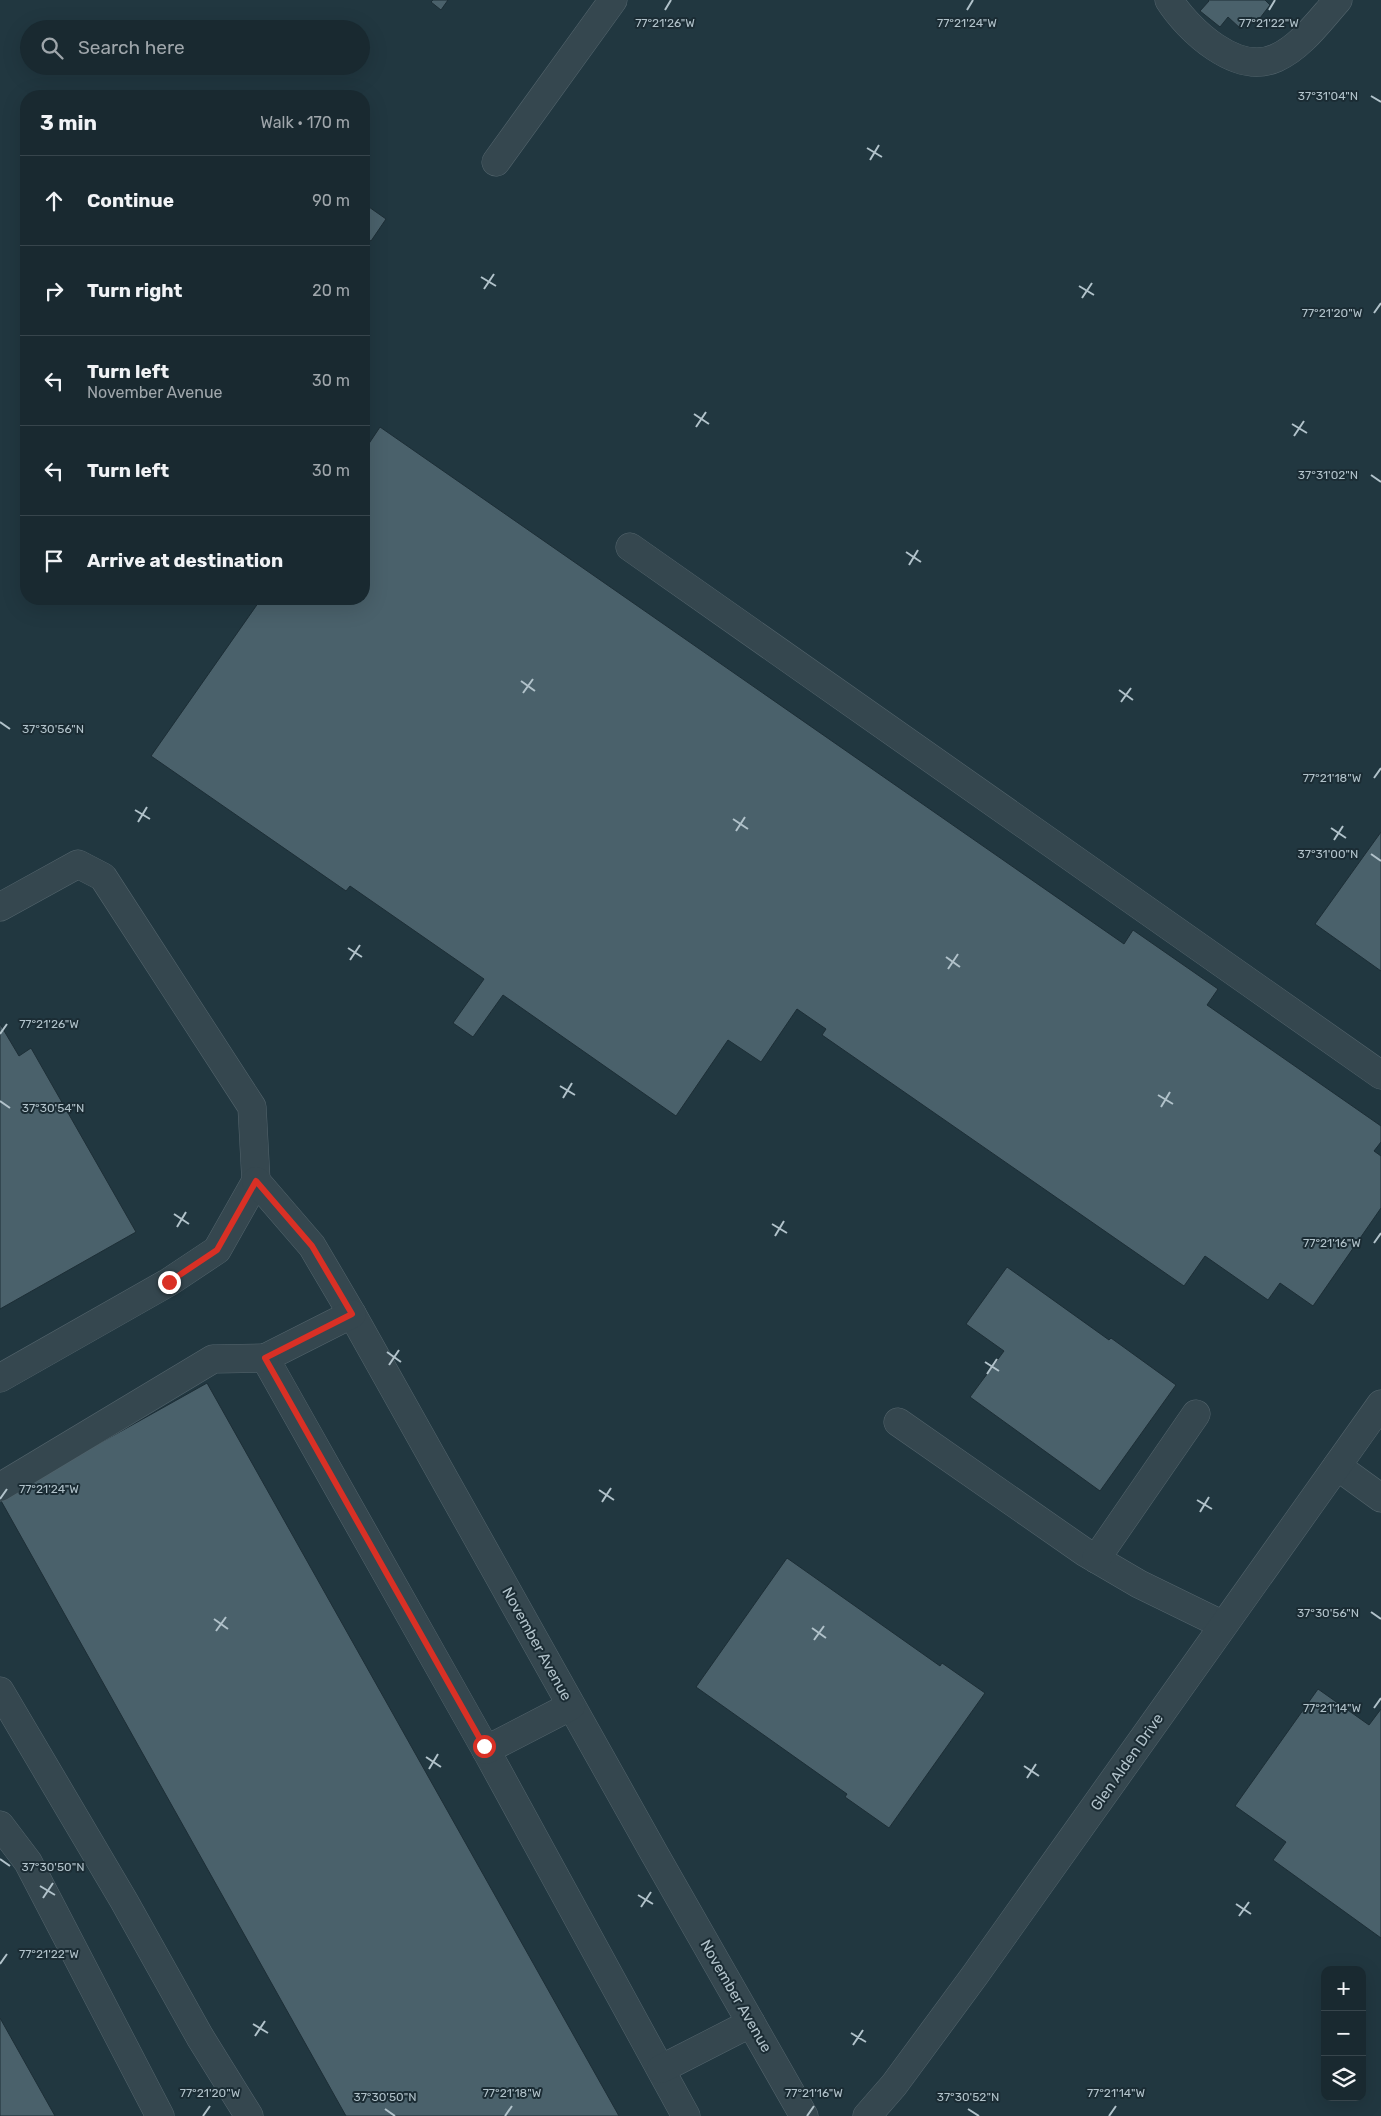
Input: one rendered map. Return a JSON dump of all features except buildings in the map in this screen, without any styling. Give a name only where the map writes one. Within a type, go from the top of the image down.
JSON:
[{"type":"street","points":[[496,162],[613,0]]},
{"type":"street","points":[[1169,0],[1180,17],[1196,33],[1220,50],[1257,63],[1276,58],[1288,50],[1305,36],[1338,0]]},
{"type":"street","points":[[630,547],[1381,1075]]},
{"type":"street","points":[[0,906],[78,864],[103,877],[252,1106],[256,1181],[217,1250],[169,1282],[0,1378]]},
{"type":"street","name":"November Avenue","points":[[256,1181],[312,1246],[352,1314],[571,1706],[804,2116]]},
{"type":"street","points":[[0,1487],[213,1359],[265,1358],[352,1314]]},
{"type":"street","points":[[265,1358],[486,1750],[686,2116]]},
{"type":"street","name":"Glen Alden Drive","points":[[867,2116],[894,2085],[975,1975],[1381,1404]]},
{"type":"street","points":[[1096,1559],[1196,1414]]},
{"type":"street","points":[[898,1422],[1096,1559],[1139,1584],[1223,1625]]},
{"type":"street","points":[[1337,1466],[1381,1498]]},
{"type":"street","points":[[0,1691],[124,1901],[200,2037],[249,2116]]},
{"type":"street","points":[[486,1750],[571,1706]]},
{"type":"street","points":[[0,1825],[28,1862],[160,2116]]},
{"type":"street","points":[[661,2069],[751,2023]]},
{"type":"route","points":[[169,1282],[217,1250],[256,1181],[312,1246],[352,1314],[265,1358],[484,1746]]}]
